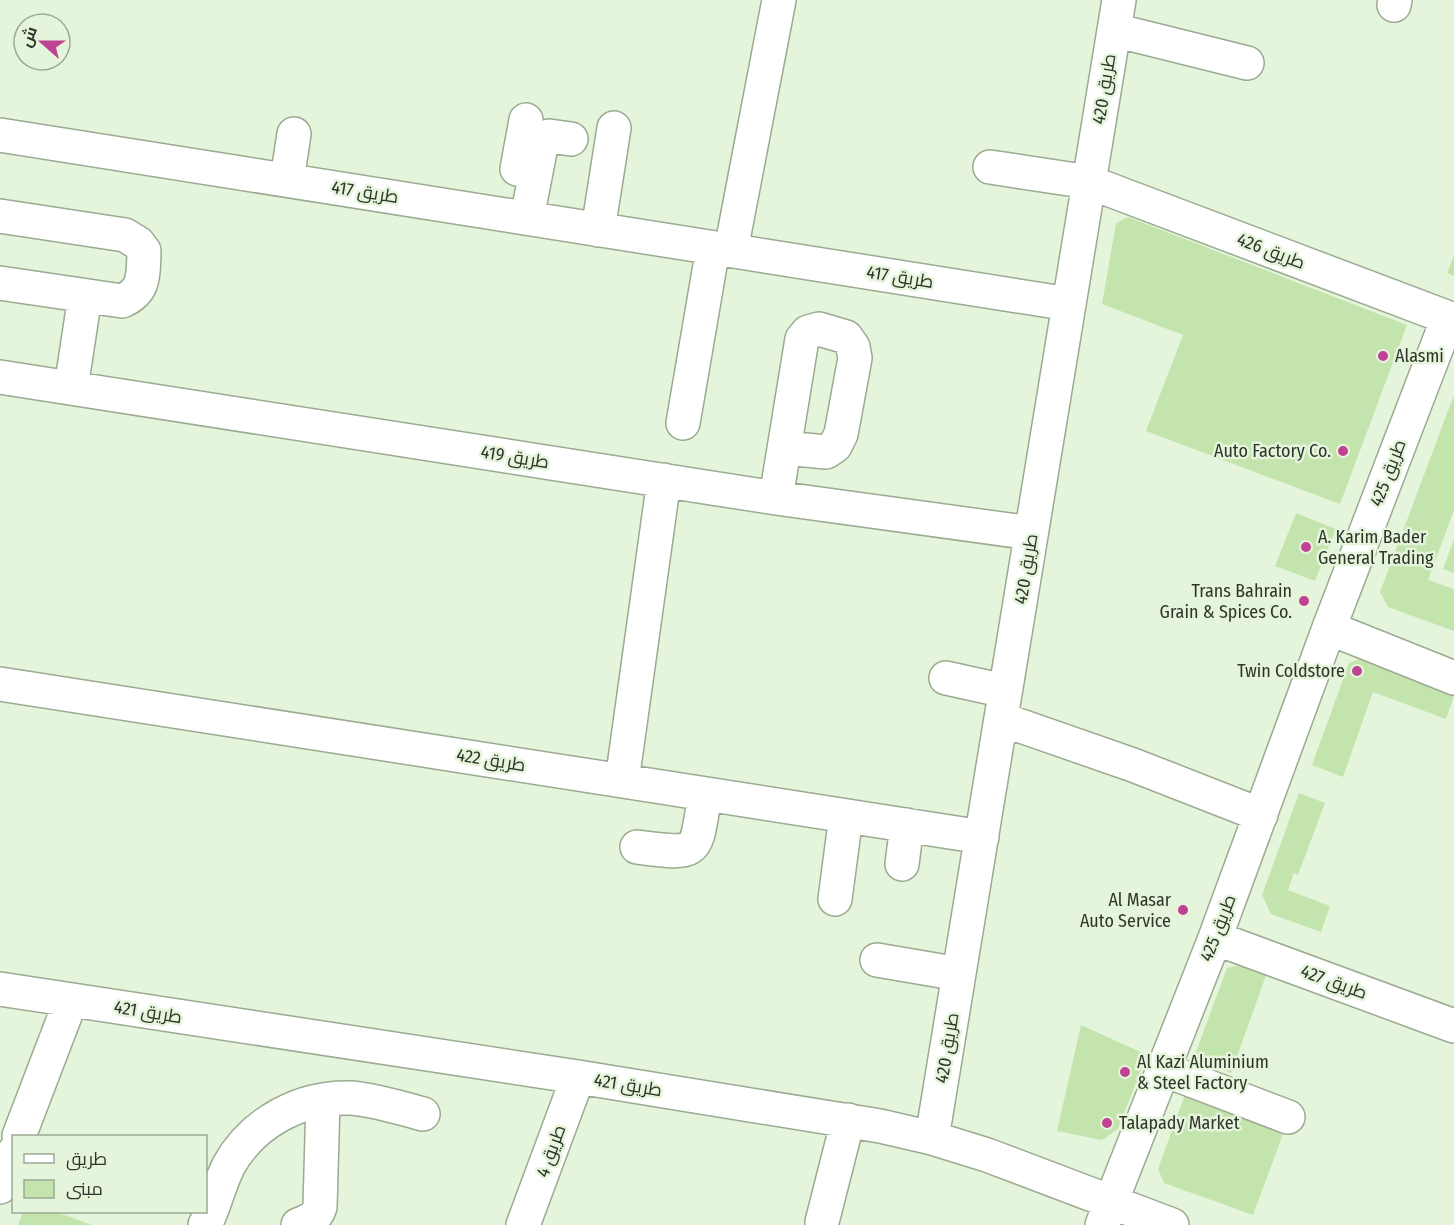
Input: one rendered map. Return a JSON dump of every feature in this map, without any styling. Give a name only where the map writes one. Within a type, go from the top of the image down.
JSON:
[{"type":"street","points":[[683,423],[779,0]]},
{"type":"street","points":[[1116,15],[1247,63]]},
{"type":"street","name":"طريق 420","points":[[932,1138],[1116,15]]},
{"type":"street","points":[[518,217],[526,120]]},
{"type":"street","points":[[598,230],[614,128]]},
{"type":"street","points":[[287,180],[294,134]]},
{"type":"street","name":"طريق 417","points":[[0,135],[1069,304]]},
{"type":"street","points":[[518,217],[542,141],[549,136],[571,139]]},
{"type":"street","name":"طريق 426","points":[[990,167],[1089,182],[1451,319]]},
{"type":"street","points":[[0,216],[125,235],[138,243],[144,251],[142,278],[136,293],[122,301],[0,283]]},
{"type":"street","points":[[71,388],[85,296]]},
{"type":"street","name":"طريق 425","points":[[1106,1213],[1215,938],[1329,628],[1451,319]]},
{"type":"street","name":"طريق 419","points":[[0,377],[776,498],[1032,533]]},
{"type":"street","points":[[776,498],[785,448]]},
{"type":"street","points":[[622,781],[664,480]]},
{"type":"street","points":[[1329,628],[1454,678]]},
{"type":"street","points":[[946,678],[1133,765],[1261,815]]},
{"type":"street","name":"طريق 422","points":[[0,684],[982,837]]},
{"type":"street","points":[[637,847],[678,852],[694,845],[698,836],[705,794]]},
{"type":"street","points":[[835,899],[846,816]]},
{"type":"street","points":[[902,864],[907,825]]},
{"type":"street","name":"طريق 427","points":[[1215,938],[1454,1026]]},
{"type":"street","points":[[877,960],[959,974]]},
{"type":"street","name":"طريق 421","points":[[0,989],[848,1120],[932,1138],[987,1155],[1106,1213],[1172,1225]]},
{"type":"street","points":[[20,1135],[71,1000]]},
{"type":"street","points":[[1162,1070],[1288,1117]]},
{"type":"street","name":"طريق 4","points":[[523,1225],[578,1077]]},
{"type":"street","points":[[214,1222],[229,1166],[246,1141],[268,1121],[295,1108],[323,1100],[351,1098],[423,1114]]},
{"type":"street","points":[[298,1225],[310,1221],[318,1213],[320,1207],[323,1100]]},
{"type":"street","points":[[822,1222],[848,1120]]},
{"type":"street","points":[[0,1187],[12,1157]]},
{"type":"building","points":[[1128,217],[1407,325],[1340,504],[1146,431],[1183,335],[1102,304],[1116,223]]},
{"type":"building","points":[[1454,255],[1454,276],[1447,273]]},
{"type":"building","points":[[1454,395],[1454,510],[1428,580],[1454,589],[1454,631],[1388,607],[1380,592]]},
{"type":"building","name":"A. Karim Bader General Trading","points":[[1296,513],[1336,529],[1315,581],[1275,566]]},
{"type":"building","points":[[1454,539],[1454,573],[1443,569]]},
{"type":"building","points":[[1368,656],[1454,687],[1454,696],[1446,719],[1373,692],[1343,777],[1312,765],[1349,663]]},
{"type":"building","points":[[1299,793],[1325,803],[1298,875],[1294,873],[1288,890],[1330,906],[1321,932],[1271,914],[1262,895]]},
{"type":"building","points":[[1250,963],[1268,970],[1231,1073],[1193,1060],[1227,968]]},
{"type":"building","points":[[1081,1025],[1147,1055],[1118,1129],[1102,1140],[1057,1131]]},
{"type":"building","points":[[1187,1089],[1286,1126],[1253,1215],[1164,1183],[1158,1169]]},
{"type":"building","points":[[23,1213],[59,1213],[92,1225],[18,1225]]},
{"type":"place","name":"Alasmi","points":[[1383,356]]},
{"type":"place","name":"Auto Factory Co.","points":[[1343,451]]},
{"type":"place","name":"A. Karim Bader General Trading","points":[[1306,547]]},
{"type":"place","name":"Trans Bahrain Grain & Spices Co.","points":[[1304,601]]},
{"type":"place","name":"Twin Coldstore","points":[[1357,671]]},
{"type":"place","name":"Al Masar Auto Service","points":[[1183,910]]},
{"type":"place","name":"Al Kazi Aluminium & Steel Factory","points":[[1125,1072]]},
{"type":"place","name":"Talapady Market","points":[[1107,1123]]}]
